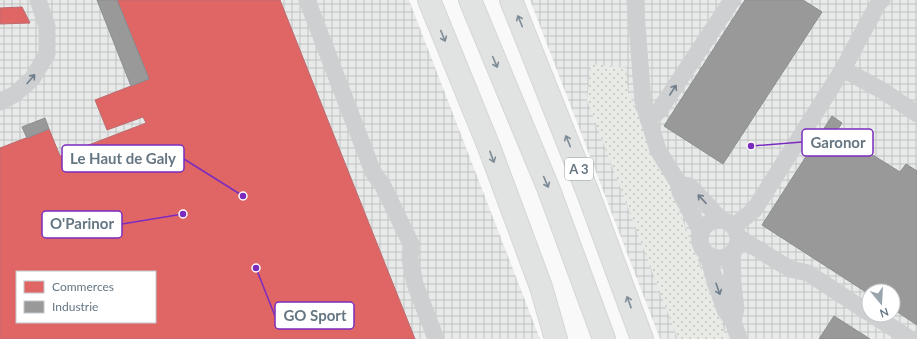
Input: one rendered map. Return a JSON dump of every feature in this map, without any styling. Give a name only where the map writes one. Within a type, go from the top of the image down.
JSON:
[{"type":"highway","points":[[428,0],[489,148],[541,287],[556,339]]},
{"type":"highway","name":"A 3","points":[[470,0],[549,190],[604,339]]},
{"type":"highway","name":"A 3","points":[[511,0],[588,193],[642,339]]},
{"type":"highway","points":[[541,287],[562,317],[571,339]]},
{"type":"street","points":[[0,102],[15,94],[32,79],[47,54],[47,26],[38,0]]},
{"type":"street","points":[[307,0],[373,172],[383,186],[411,244],[410,259],[415,284],[436,339]]},
{"type":"street","points":[[634,0],[643,101],[648,119],[658,150],[679,184],[680,192],[701,232]]},
{"type":"street","points":[[648,119],[659,111],[732,0]]},
{"type":"street","points":[[708,255],[721,258],[727,256],[731,234],[754,210],[843,69],[882,1]]},
{"type":"street","points":[[843,69],[883,91],[917,114]]},
{"type":"street","points":[[679,184],[690,186],[731,234],[733,285],[736,309],[733,321]]},
{"type":"street","points":[[739,339],[733,321],[725,310],[708,255],[700,244],[701,232],[709,222],[790,269],[808,273],[861,308]]},
{"type":"street","points":[[885,323],[910,339]]},
{"type":"shaded area","points":[[0,0],[409,0],[540,339],[0,339]]},
{"type":"shaded area","points":[[530,0],[917,0],[917,339],[660,339]]},
{"type":"shaded area","points":[[591,64],[626,68],[628,92],[672,192],[727,339],[678,339],[587,100]]},
{"type":"building: Commerces","points":[[117,0],[280,0],[415,339],[0,339],[0,148],[49,129],[60,156],[146,123],[143,117],[107,130],[95,100],[149,79]]},
{"type":"building: Commerces","points":[[22,7],[30,23],[0,24],[0,8]]},
{"type":"building: Industrie","points":[[97,0],[117,0],[149,79],[131,86]]},
{"type":"building: Industrie","points":[[745,0],[803,0],[822,12],[723,164],[664,126]]},
{"type":"building: Industrie","points":[[832,116],[842,123],[836,132],[900,172],[906,164],[917,171],[917,325],[901,314],[901,283],[861,283],[861,289],[762,225]]},
{"type":"building: Industrie","points":[[45,118],[49,129],[27,138],[22,127]]},
{"type":"building: Industrie","points":[[834,316],[870,339],[819,339]]},
{"type":"place","name":"Garonor","points":[[751,146]]},
{"type":"place","name":"Le Haut de Galy","points":[[243,196]]},
{"type":"place","name":"O'Parinor","points":[[183,214]]},
{"type":"place","name":"GO Sport","points":[[256,268]]}]
